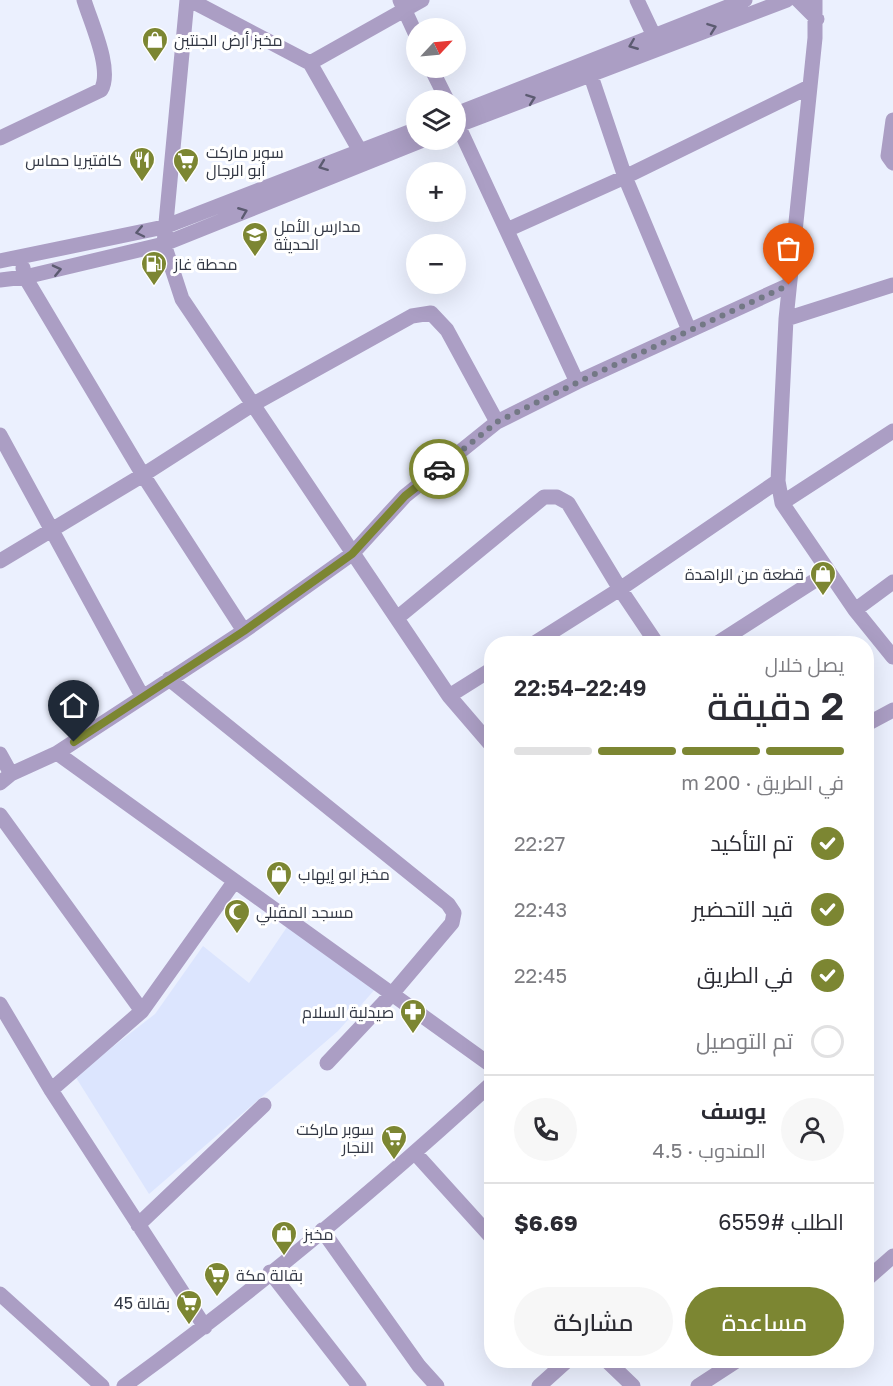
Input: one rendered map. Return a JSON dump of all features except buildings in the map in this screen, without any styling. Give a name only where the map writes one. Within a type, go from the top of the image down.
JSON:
[{"type":"street","points":[[0,138],[101,90],[106,82],[105,69],[84,0]]},
{"type":"street","points":[[360,151],[310,63],[188,0],[164,227],[164,244],[182,299],[449,696],[484,738]]},
{"type":"street","points":[[310,63],[402,5],[422,0]]},
{"type":"street","points":[[637,0],[654,36]]},
{"type":"street","points":[[466,118],[654,36],[746,0]]},
{"type":"street","points":[[466,119],[591,76],[660,47],[787,0]]},
{"type":"street","points":[[798,0],[817,19]]},
{"type":"street","points":[[815,0],[817,19],[786,319],[778,481],[782,503],[855,610],[893,657]]},
{"type":"street","points":[[591,76],[625,177],[689,330]]},
{"type":"street","points":[[507,230],[625,177],[809,87]]},
{"type":"street","points":[[893,120],[888,156],[893,163]]},
{"type":"street","points":[[0,261],[20,259],[164,227],[406,133]]},
{"type":"street","points":[[466,143],[577,382]]},
{"type":"street","points":[[0,280],[25,277],[164,244],[406,147]]},
{"type":"street","points":[[20,259],[25,277],[143,475],[244,631]]},
{"type":"street","points":[[0,754],[5,779],[57,753],[244,631],[352,554],[405,496],[497,422],[577,382],[789,285]]},
{"type":"street","points":[[786,319],[893,285]]},
{"type":"street","points":[[0,561],[143,475],[252,405],[412,316],[430,313],[447,330],[497,422]]},
{"type":"street","points":[[782,503],[893,431]]},
{"type":"street","points":[[0,435],[142,696]]},
{"type":"street","points":[[546,636],[620,589],[778,481]]},
{"type":"street","points":[[397,618],[544,497],[557,497],[568,503],[652,636]]},
{"type":"street","points":[[728,636],[828,572]]},
{"type":"street","points":[[855,610],[893,582]]},
{"type":"street","points":[[449,696],[484,674]]},
{"type":"street","points":[[169,679],[448,904],[454,913],[452,923],[327,1063]]},
{"type":"street","points":[[874,720],[893,710]]},
{"type":"street","points":[[57,753],[484,1060]]},
{"type":"street","points":[[0,815],[142,1011]]},
{"type":"street","points":[[51,1090],[142,1011],[234,882]]},
{"type":"street","points":[[0,1004],[51,1090],[205,1327]]},
{"type":"street","points":[[124,1386],[205,1327],[415,1153],[484,1090]]},
{"type":"street","points":[[138,1225],[264,1105]]},
{"type":"street","points":[[415,1153],[484,1229]]},
{"type":"street","points":[[322,1230],[419,1366],[437,1386]]},
{"type":"street","points":[[874,1273],[893,1256]]},
{"type":"street","points":[[270,1272],[360,1386]]},
{"type":"street","points":[[0,1294],[102,1386]]},
{"type":"street","points":[[539,1386],[559,1368]]},
{"type":"street","points":[[614,1368],[633,1386]]},
{"type":"street","points":[[698,1386],[726,1368]]},
{"type":"shaded area","points":[[289,924],[377,987],[338,1031],[149,1194],[75,1076],[155,1014],[203,946],[249,983]]},
{"type":"way so far","points":[[439,469],[497,422],[595,374],[789,285]]},
{"type":"place","name":"مخبز أرض الجنتين","points":[[155,63]]},
{"type":"place","name":"كافتيريا حماس","points":[[142,183]]},
{"type":"place","name":"سوبر ماركت أبو الرجال","points":[[186,184]]},
{"type":"place","name":"مدارس الأمل الحديثة","points":[[255,258]]},
{"type":"place","name":"محطة غاز","points":[[154,287]]},
{"type":"place","name":"قطعة من الراهدة","points":[[823,597]]},
{"type":"place","name":"مخبز ابو إيهاب","points":[[279,897]]},
{"type":"place","name":"مسجد المقبلي","points":[[237,935]]},
{"type":"place","name":"صيدلية السلام","points":[[413,1035]]},
{"type":"place","name":"سوبر ماركت النجار","points":[[394,1161]]},
{"type":"place","name":"مخبز","points":[[284,1257]]},
{"type":"place","name":"بقالة مكة","points":[[217,1298]]},
{"type":"place","name":"بقالة 45","points":[[189,1326]]},
{"type":"route","points":[[74,742],[244,631],[352,554],[405,496],[439,469]]}]
